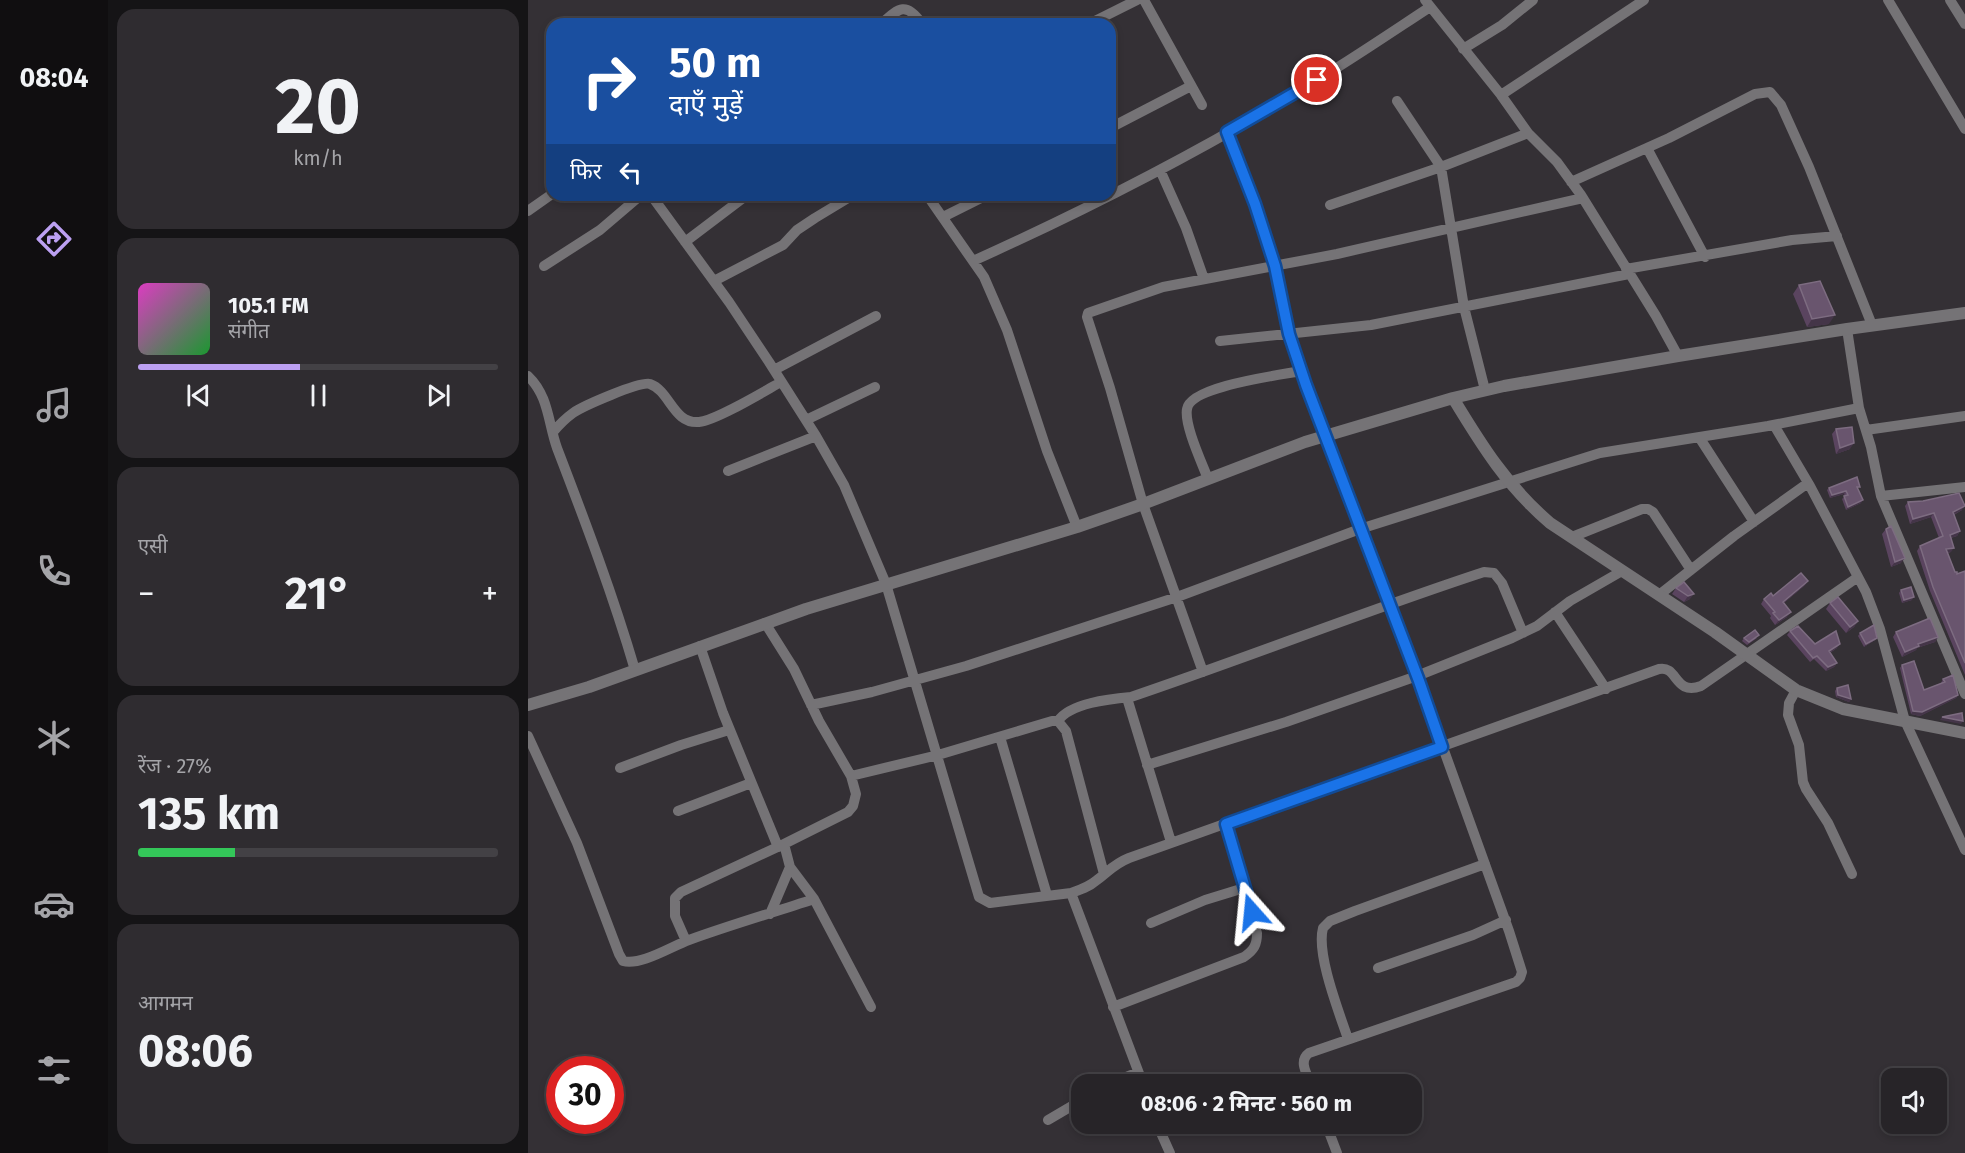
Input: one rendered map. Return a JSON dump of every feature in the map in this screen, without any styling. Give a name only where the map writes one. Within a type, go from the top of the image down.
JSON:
[{"type":"street","points":[[1101,18],[1137,0]]},
{"type":"street","points":[[1144,0],[1202,105]]},
{"type":"street","points":[[1463,49],[1502,25],[1533,0]]},
{"type":"street","points":[[1501,95],[1644,0]]},
{"type":"street","points":[[1888,0],[1965,129]]},
{"type":"street","points":[[1950,0],[1964,20]]},
{"type":"street","points":[[1116,193],[1160,170],[1335,69],[1427,3],[1501,95],[1528,133],[1557,162],[1583,198],[1678,356]]},
{"type":"street","points":[[889,18],[901,9],[908,9],[918,18]]},
{"type":"street","points":[[1116,125],[1191,86]]},
{"type":"street","points":[[1571,182],[1647,148],[1755,94],[1770,92],[1781,105],[1872,325]]},
{"type":"street","points":[[1397,101],[1440,167],[1464,307],[1485,390]]},
{"type":"street","points":[[1227,132],[1255,204],[1275,266],[1289,334],[1301,371],[1417,676],[1520,963],[1521,975],[1516,982],[1305,1055],[1303,1064],[1307,1074]]},
{"type":"street","points":[[1330,205],[1440,167],[1528,133]]},
{"type":"street","points":[[1647,148],[1705,256]]},
{"type":"street","points":[[1160,170],[1186,228],[1204,279]]},
{"type":"street","points":[[528,211],[546,198]]},
{"type":"street","points":[[1203,672],[1143,504],[1087,315],[1163,286],[1337,254],[1583,198]]},
{"type":"street","points":[[544,266],[600,230],[635,201]]},
{"type":"street","points":[[655,201],[782,382],[844,485],[886,584],[979,897],[990,903],[1071,893],[1089,886],[1117,863],[1664,668],[1669,670],[1682,686],[1694,689],[1746,656],[1858,578]]},
{"type":"street","points":[[685,242],[739,201]]},
{"type":"street","points":[[714,282],[783,245],[810,221],[843,201]]},
{"type":"street","points":[[931,201],[984,277],[1007,330],[1047,451],[1077,527]]},
{"type":"street","points":[[943,217],[975,201]]},
{"type":"street","points":[[973,261],[1049,227],[1100,201]]},
{"type":"street","points":[[1220,341],[1371,325],[1705,256],[1792,240],[1837,236]]},
{"type":"street","points":[[528,705],[589,687],[765,623],[1077,527],[1324,436],[1453,398],[1485,390],[1678,356],[1872,325],[1965,313]]},
{"type":"street","points":[[774,370],[876,316]]},
{"type":"street","points":[[1847,329],[1859,408],[1881,496],[1965,694]]},
{"type":"street","points":[[1208,479],[1190,431],[1186,411],[1190,401],[1208,391],[1301,371]]},
{"type":"street","points":[[528,376],[547,405],[553,432],[614,600],[635,670]]},
{"type":"street","points":[[553,432],[574,412],[644,383],[656,388],[673,410],[697,422],[719,414],[782,382]]},
{"type":"street","points":[[806,420],[875,387]]},
{"type":"street","points":[[1453,398],[1495,466],[1536,511],[1622,571],[1716,632],[1746,656],[1796,690],[1844,709],[1965,733]]},
{"type":"street","points":[[811,705],[966,666],[1176,597],[1360,528],[1600,453],[1774,425],[1859,408]]},
{"type":"street","points":[[1866,430],[1965,416]]},
{"type":"street","points":[[1774,425],[1808,483],[1858,578],[1880,629],[1905,721],[1965,850]]},
{"type":"street","points":[[728,471],[816,436]]},
{"type":"street","points":[[1699,437],[1754,522]]},
{"type":"street","points":[[1659,595],[1808,483]]},
{"type":"street","points":[[1881,496],[1964,489]]},
{"type":"street","points":[[1572,537],[1642,509],[1648,509],[1653,512],[1691,570]]},
{"type":"street","points":[[1147,765],[1286,722],[1417,676],[1523,633],[1622,571]]},
{"type":"street","points":[[1058,722],[1061,716],[1074,708],[1127,698],[1389,603],[1484,572],[1494,573],[1502,583],[1523,633]]},
{"type":"street","points":[[1555,612],[1606,689]]},
{"type":"street","points":[[686,941],[675,916],[673,900],[681,892],[848,812],[853,806],[856,794],[851,776],[811,705],[794,669],[765,623]]},
{"type":"street","points":[[700,646],[729,730],[790,867],[814,899],[871,1007]]},
{"type":"street","points":[[1796,690],[1789,703],[1788,716],[1799,745],[1803,782],[1828,823],[1852,874]]},
{"type":"street","points":[[1127,698],[1171,843]]},
{"type":"street","points":[[851,776],[938,756],[1052,721],[1058,722],[1066,731],[1104,874]]},
{"type":"street","points":[[620,768],[729,730]]},
{"type":"street","points":[[528,736],[578,843],[621,960],[627,963],[655,955],[686,941],[814,899]]},
{"type":"street","points":[[1000,737],[1047,895]]},
{"type":"street","points":[[678,812],[751,783]]},
{"type":"street","points":[[1113,1007],[1252,952],[1257,942],[1257,933],[1226,824]]},
{"type":"street","points":[[1348,1039],[1328,977],[1322,940],[1323,928],[1330,921],[1355,911],[1485,864]]},
{"type":"street","points":[[770,914],[790,867]]},
{"type":"street","points":[[1151,923],[1205,900],[1244,888]]},
{"type":"street","points":[[1071,893],[1138,1072],[1133,1074]]},
{"type":"street","points":[[1378,968],[1473,935],[1506,920]]},
{"type":"street","points":[[1048,1120],[1071,1106]]},
{"type":"street","points":[[1161,1134],[1170,1153]]},
{"type":"street","points":[[1330,1134],[1337,1153]]},
{"type":"building","points":[[1820,281],[1835,315],[1812,319],[1799,285]]},
{"type":"building","points":[[1852,427],[1854,443],[1840,448],[1836,429]]},
{"type":"building","points":[[1857,477],[1860,487],[1857,487],[1863,500],[1848,507],[1844,496],[1848,495],[1846,491],[1832,495],[1829,488]]},
{"type":"building","points":[[1959,493],[1965,506],[1953,512],[1960,531],[1950,535],[1954,548],[1946,549],[1955,572],[1957,574],[1965,571],[1965,663],[1933,587],[1920,546],[1943,536],[1934,513],[1913,519],[1908,502]]},
{"type":"building","points":[[1891,526],[1905,558],[1895,562],[1886,529]]},
{"type":"building","points":[[1801,573],[1808,581],[1783,602],[1791,612],[1779,620],[1764,599],[1771,593],[1773,596]]},
{"type":"building","points":[[1684,582],[1694,594],[1688,596],[1676,588]]},
{"type":"building","points":[[1911,587],[1914,597],[1904,600],[1901,590]]},
{"type":"building","points":[[1838,597],[1858,621],[1850,627],[1830,603]]},
{"type":"building","points":[[1930,618],[1938,637],[1918,644],[1919,646],[1905,652],[1896,632]]},
{"type":"building","points":[[1874,625],[1877,638],[1866,644],[1860,633]]},
{"type":"building","points":[[1798,626],[1815,644],[1836,631],[1840,644],[1829,651],[1837,663],[1828,667],[1817,656],[1813,658],[1790,631]]},
{"type":"building","points":[[1755,630],[1759,635],[1749,642],[1744,638]]},
{"type":"building","points":[[1914,661],[1924,690],[1945,682],[1943,679],[1953,675],[1958,695],[1922,712],[1913,711],[1902,665]]},
{"type":"building","points":[[1848,685],[1851,699],[1838,695],[1837,688]]},
{"type":"building","points":[[1962,713],[1963,721],[1942,717]]},
{"type":"route","points":[[1252,912],[1226,824],[1442,747],[1306,385],[1289,334],[1275,266],[1255,204],[1227,132],[1317,80]]}]
